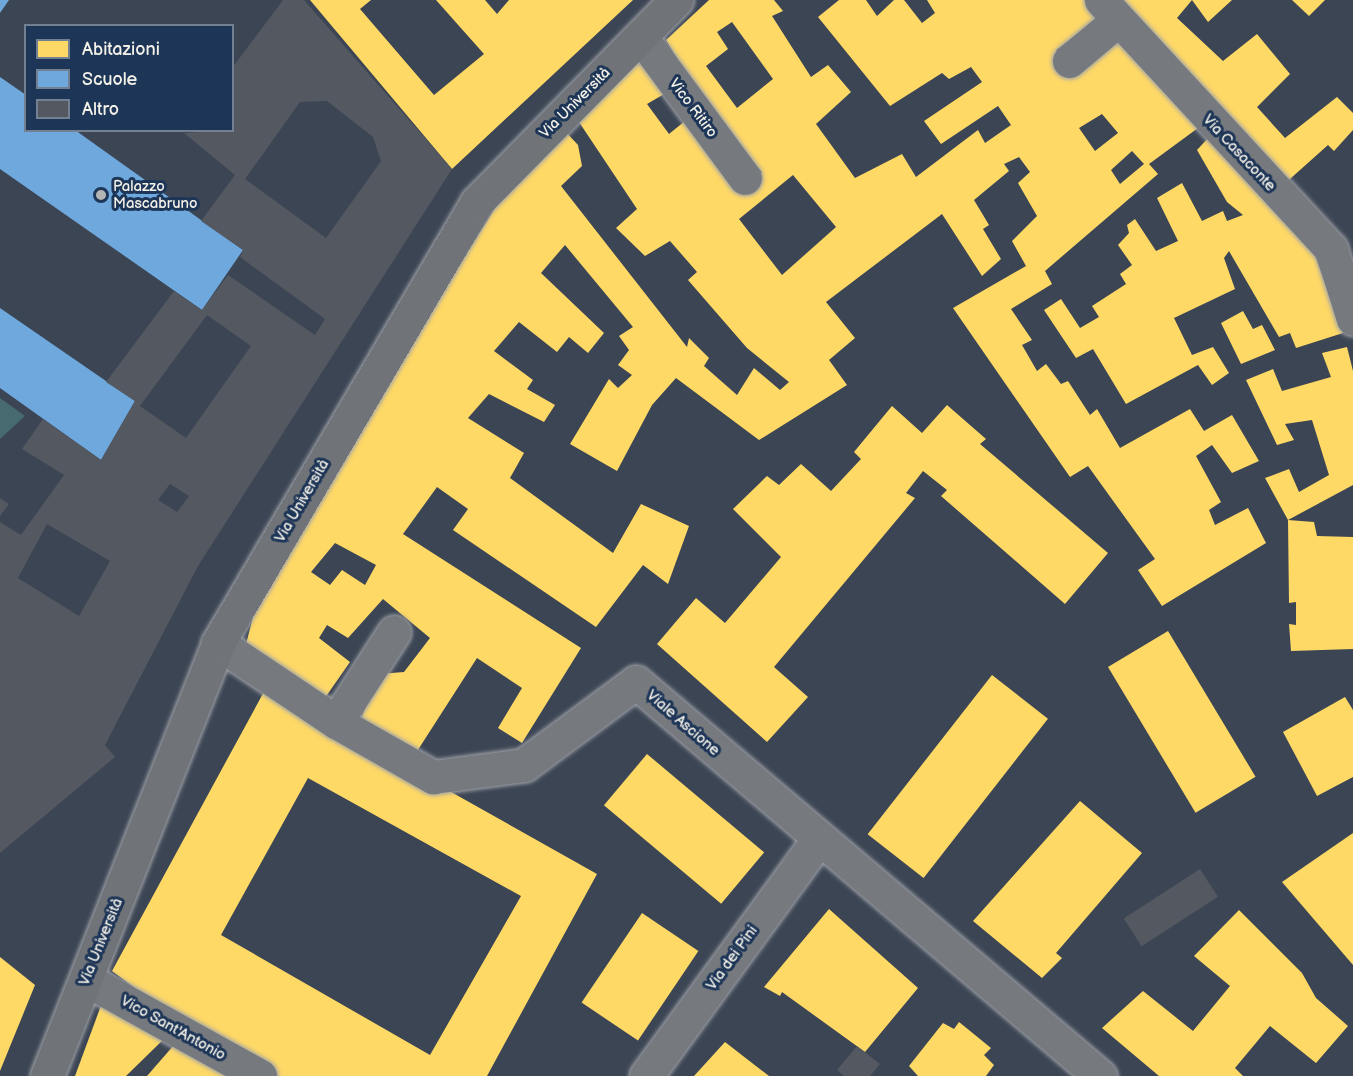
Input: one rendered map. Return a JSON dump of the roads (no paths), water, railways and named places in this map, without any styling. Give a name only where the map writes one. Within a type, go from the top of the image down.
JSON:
[{"type":"main road","name":"Via Università","points":[[47,1076],[87,980],[218,643],[477,202],[676,0]]},
{"type":"street","points":[[1069,61],[1109,10]]},
{"type":"street","name":"Via Casaconte","points":[[1109,10],[1331,249],[1353,319]]},
{"type":"street","name":"Vico Ritiro","points":[[641,37],[745,178]]},
{"type":"street","points":[[336,722],[394,632]]},
{"type":"street","name":"Viale Ascione","points":[[218,643],[336,722],[434,777],[524,765],[636,682],[818,840],[1100,1076]]},
{"type":"street","name":"Via dei Pini","points":[[646,1076],[818,840]]},
{"type":"street","name":"Vico Sant'Antonio","points":[[87,980],[260,1076]]},
{"type":"place","name":"Palazzo Mascabruno","points":[[101,195]]}]
